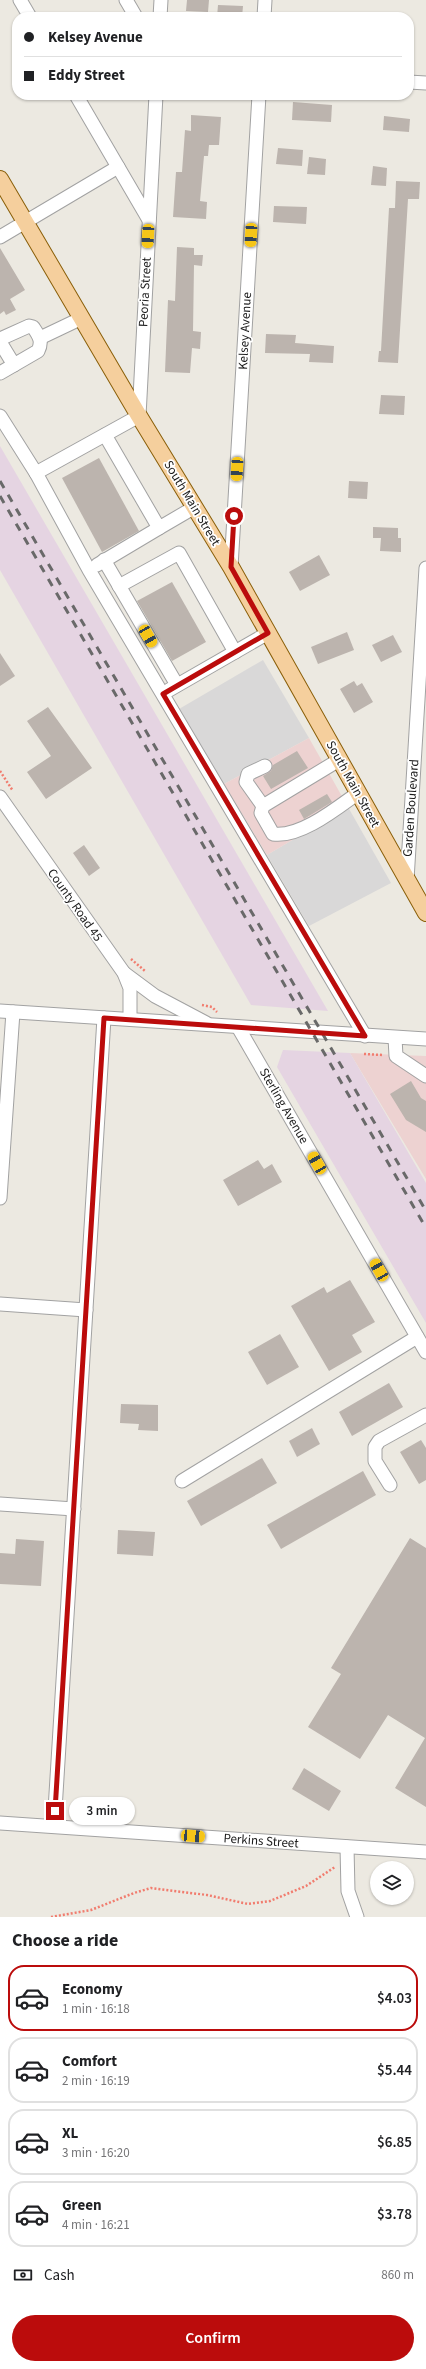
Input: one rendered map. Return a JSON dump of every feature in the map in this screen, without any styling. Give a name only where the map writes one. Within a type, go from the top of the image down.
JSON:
[{"type":"main road","name":"South Main Street","points":[[0,179],[139,416],[231,567],[426,913]]},
{"type":"street","points":[[20,0],[27,12]]},
{"type":"street","points":[[126,0],[133,12]]},
{"type":"street","points":[[160,12],[161,0]]},
{"type":"street","points":[[264,12],[265,0]]},
{"type":"street","points":[[414,82],[426,83]]},
{"type":"street","points":[[79,100],[149,220]]},
{"type":"street","name":"Peoria Street","points":[[139,416],[156,100]]},
{"type":"street","name":"Kelsey Avenue","points":[[231,567],[259,100]]},
{"type":"street","points":[[0,237],[118,167]]},
{"type":"street","points":[[40,338],[82,318]]},
{"type":"street","points":[[0,373],[14,365],[38,351],[41,345],[40,338],[33,327],[29,326],[0,341],[14,365]]},
{"type":"street","points":[[0,416],[36,473],[89,570],[365,1036]]},
{"type":"street","points":[[36,473],[139,416]]},
{"type":"street","points":[[105,435],[159,528]]},
{"type":"street","points":[[89,570],[194,508]]},
{"type":"street","points":[[119,586],[179,553],[235,652]]},
{"type":"street","points":[[104,560],[177,685]]},
{"type":"street","name":"Garden Boulevard","points":[[407,880],[421,745],[426,568]]},
{"type":"street","points":[[163,694],[268,633]]},
{"type":"street","points":[[339,760],[263,806],[261,813],[268,828],[273,834],[283,835],[303,828],[330,813],[358,793]]},
{"type":"street","points":[[263,806],[246,782],[248,774],[265,766]]},
{"type":"street","name":"County Road 45","points":[[0,797],[4,808],[124,973],[130,988],[130,1019]]},
{"type":"street","points":[[124,973],[155,996],[211,1026]]},
{"type":"street","points":[[0,1198],[6,1011],[211,1026],[426,1039]]},
{"type":"street","points":[[54,1826],[104,1018]]},
{"type":"street","name":"Sterling Avenue","points":[[238,1027],[426,1352]]},
{"type":"street","points":[[395,1038],[396,1056],[423,1072]]},
{"type":"street","points":[[0,1304],[86,1310]]},
{"type":"street","points":[[182,1481],[417,1337]]},
{"type":"street","points":[[390,1485],[375,1460],[375,1447],[388,1436],[426,1415]]},
{"type":"street","points":[[0,1504],[74,1509]]},
{"type":"street","name":"Perkins Street","points":[[0,1824],[54,1826],[426,1852]]},
{"type":"street","points":[[347,1847],[348,1891],[357,1917]]},
{"type":"path","points":[[0,772],[17,796]]},
{"type":"path","points":[[125,954],[148,973]]},
{"type":"path","points":[[198,1004],[212,1007],[217,1013]]},
{"type":"path","points":[[51,1917],[91,1910],[134,1892],[151,1888],[207,1895],[248,1904],[270,1901],[306,1886],[347,1860]]},
{"type":"shaded area","points":[[0,446],[328,1011],[251,1005],[0,570]]},
{"type":"shaded area","points":[[263,660],[309,738],[224,784],[179,709]]},
{"type":"shaded area","points":[[309,738],[348,807],[267,855],[224,784]]},
{"type":"shaded area","points":[[348,807],[391,883],[309,926],[267,855]]},
{"type":"shaded area","points":[[283,1050],[350,1053],[426,1183],[426,1323],[277,1067]]},
{"type":"shaded area","points":[[350,1053],[426,1056],[426,1179]]},
{"type":"building","points":[[187,0],[209,0],[208,12],[186,11]]},
{"type":"building","points":[[218,5],[243,6],[242,12],[217,12]]},
{"type":"building","points":[[293,102],[332,105],[331,122],[292,120]]},
{"type":"building","points":[[191,115],[221,117],[219,145],[209,145],[208,156],[204,156],[200,201],[207,202],[206,219],[173,217],[176,172],[182,172],[185,130],[191,131]]},
{"type":"building","points":[[384,116],[410,119],[409,132],[383,130]]},
{"type":"building","points":[[278,148],[303,150],[302,166],[276,164]]},
{"type":"building","points":[[309,157],[326,159],[325,175],[307,174]]},
{"type":"building","points":[[373,166],[387,168],[386,186],[371,185]]},
{"type":"building","points":[[396,181],[420,182],[419,199],[408,199],[398,363],[378,362],[379,351],[381,351],[389,208],[395,208]]},
{"type":"building","points":[[274,206],[307,207],[306,224],[273,222]]},
{"type":"building","points":[[177,247],[194,248],[194,255],[203,255],[202,266],[194,265],[193,331],[201,332],[200,349],[192,348],[190,373],[165,372],[168,300],[175,301]]},
{"type":"building","points":[[0,248],[25,290],[10,299],[16,310],[6,315],[4,311],[0,314]]},
{"type":"building","points":[[266,334],[296,335],[295,343],[334,346],[333,363],[309,362],[310,354],[265,353]]},
{"type":"building","points":[[381,395],[405,396],[404,415],[379,414]]},
{"type":"building","points":[[99,458],[139,531],[102,552],[62,478]]},
{"type":"building","points":[[349,481],[368,482],[367,499],[348,498]]},
{"type":"building","points":[[373,527],[398,528],[398,538],[401,538],[401,552],[380,551],[381,538],[373,538]]},
{"type":"building","points":[[319,555],[330,575],[300,591],[289,572]]},
{"type":"building","points":[[172,582],[206,642],[172,661],[137,601]]},
{"type":"building","points":[[347,632],[354,650],[318,664],[311,647]]},
{"type":"building","points":[[393,635],[402,652],[381,662],[372,645]]},
{"type":"building","points":[[0,653],[15,676],[0,686]]},
{"type":"building","points":[[354,681],[357,686],[362,683],[373,702],[354,713],[340,689]]},
{"type":"building","points":[[48,707],[92,768],[46,799],[27,772],[51,756],[27,721]]},
{"type":"building","points":[[297,751],[308,768],[271,789],[263,776],[271,771],[273,765]]},
{"type":"building","points":[[327,794],[332,802],[304,819],[299,810]]},
{"type":"building","points":[[84,845],[100,868],[89,876],[73,853]]},
{"type":"building","points":[[411,1081],[421,1098],[426,1101],[426,1132],[406,1120],[390,1094]]},
{"type":"building","points":[[258,1160],[264,1169],[272,1164],[282,1182],[238,1206],[223,1180]]},
{"type":"building","points":[[350,1280],[375,1322],[352,1335],[362,1352],[329,1371],[291,1306],[324,1287],[327,1293]]},
{"type":"building","points":[[280,1334],[299,1367],[267,1385],[248,1352]]},
{"type":"building","points":[[389,1383],[403,1407],[352,1436],[339,1412]]},
{"type":"building","points":[[121,1404],[158,1405],[158,1431],[138,1430],[139,1424],[120,1423]]},
{"type":"building","points":[[312,1428],[320,1444],[297,1457],[289,1441]]},
{"type":"building","points":[[421,1440],[426,1448],[426,1480],[419,1484],[400,1452]]},
{"type":"building","points":[[262,1458],[277,1483],[201,1526],[187,1501]]},
{"type":"building","points":[[363,1471],[376,1495],[281,1549],[267,1525]]},
{"type":"building","points":[[118,1530],[155,1532],[153,1556],[117,1554]]},
{"type":"building","points":[[410,1538],[426,1548],[426,1807],[395,1788],[425,1738],[388,1715],[360,1759],[308,1727],[341,1674],[331,1668]]},
{"type":"building","points":[[16,1539],[44,1541],[41,1586],[0,1584],[0,1553],[15,1554]]},
{"type":"building","points":[[304,1768],[341,1791],[329,1811],[292,1789]]},
{"type":"railway","points":[[0,481],[426,1211]]},
{"type":"railway","points":[[0,496],[426,1228]]},
{"type":"route","points":[[55,1811],[104,1018],[365,1036],[163,694],[268,633],[231,567],[234,516]]}]
